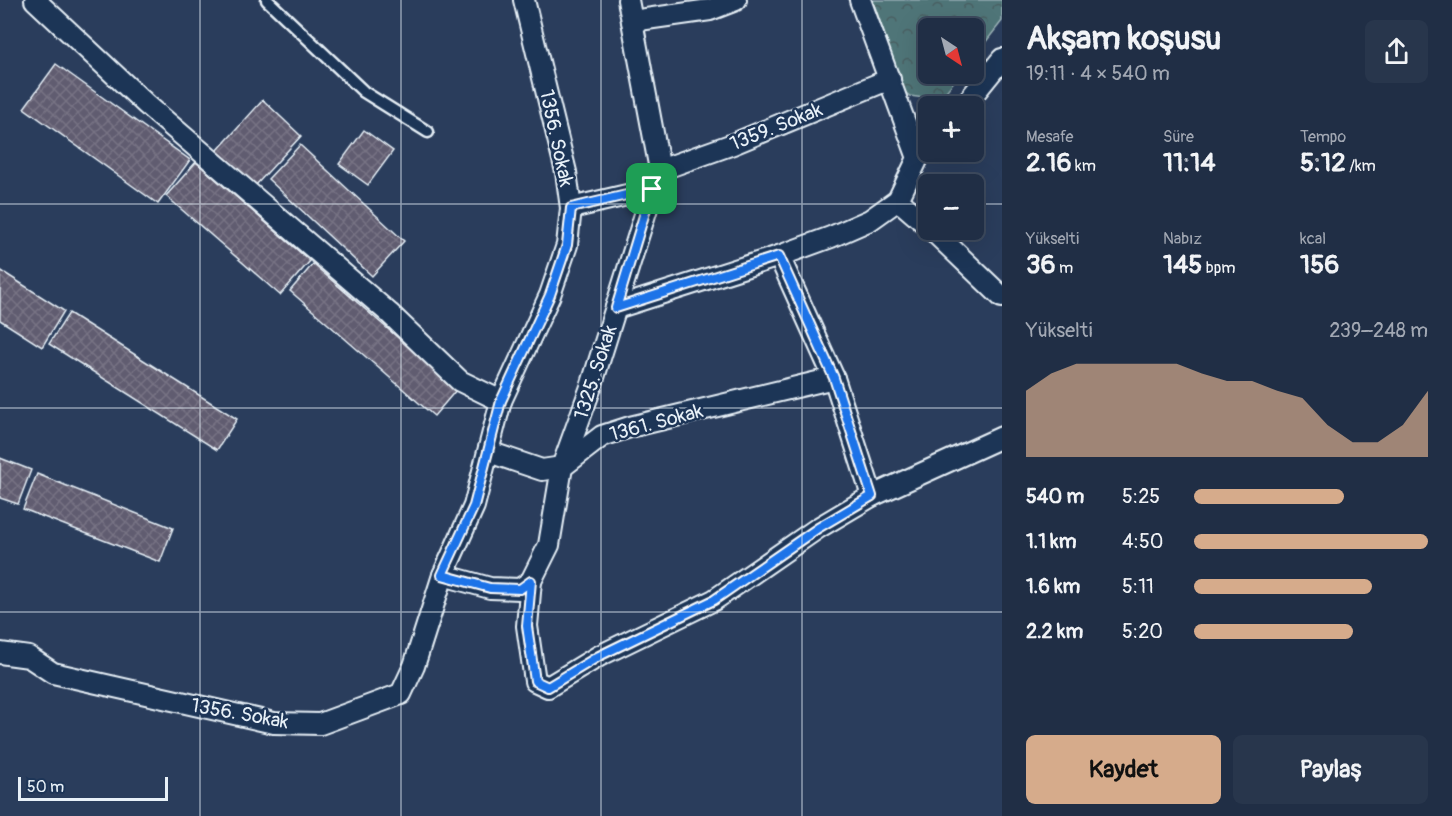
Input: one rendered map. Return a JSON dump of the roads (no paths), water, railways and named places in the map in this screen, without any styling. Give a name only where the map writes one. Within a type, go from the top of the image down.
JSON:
[{"type":"street","points":[[35,0],[147,105],[389,313],[460,381],[501,401]]},
{"type":"street","name":"1356. Sokak","points":[[0,653],[29,657],[53,673],[274,723],[320,724],[401,694],[414,666],[442,575],[474,506],[501,401],[550,295],[567,245],[571,208],[566,172],[524,0]]},
{"type":"street","points":[[628,0],[660,170]]},
{"type":"street","points":[[632,21],[710,9],[736,0]]},
{"type":"street","points":[[860,0],[890,79],[918,141]]},
{"type":"street","points":[[972,96],[1002,60]]},
{"type":"street","name":"1359. Sokak","points":[[660,170],[733,144],[890,79]]},
{"type":"street","points":[[616,308],[779,256],[870,220],[898,200],[918,162]]},
{"type":"street","name":"1325. Sokak","points":[[531,581],[549,545],[562,467],[591,387],[652,189],[660,170]]},
{"type":"street","points":[[571,208],[652,189]]},
{"type":"street","points":[[898,200],[918,217]]},
{"type":"street","points":[[942,240],[1002,297]]},
{"type":"street","points":[[779,256],[834,378],[872,496]]},
{"type":"street","name":"1361. Sokak","points":[[562,467],[602,436],[630,427],[834,378]]},
{"type":"street","points":[[531,581],[527,626],[535,681],[548,687],[599,656],[714,600],[818,528],[872,496],[1002,437]]},
{"type":"street","points":[[489,452],[542,470],[562,467]]},
{"type":"street","points":[[442,575],[490,588],[520,589],[531,581]]},
{"type":"lane","points":[[267,0],[364,92],[428,132]]}]
